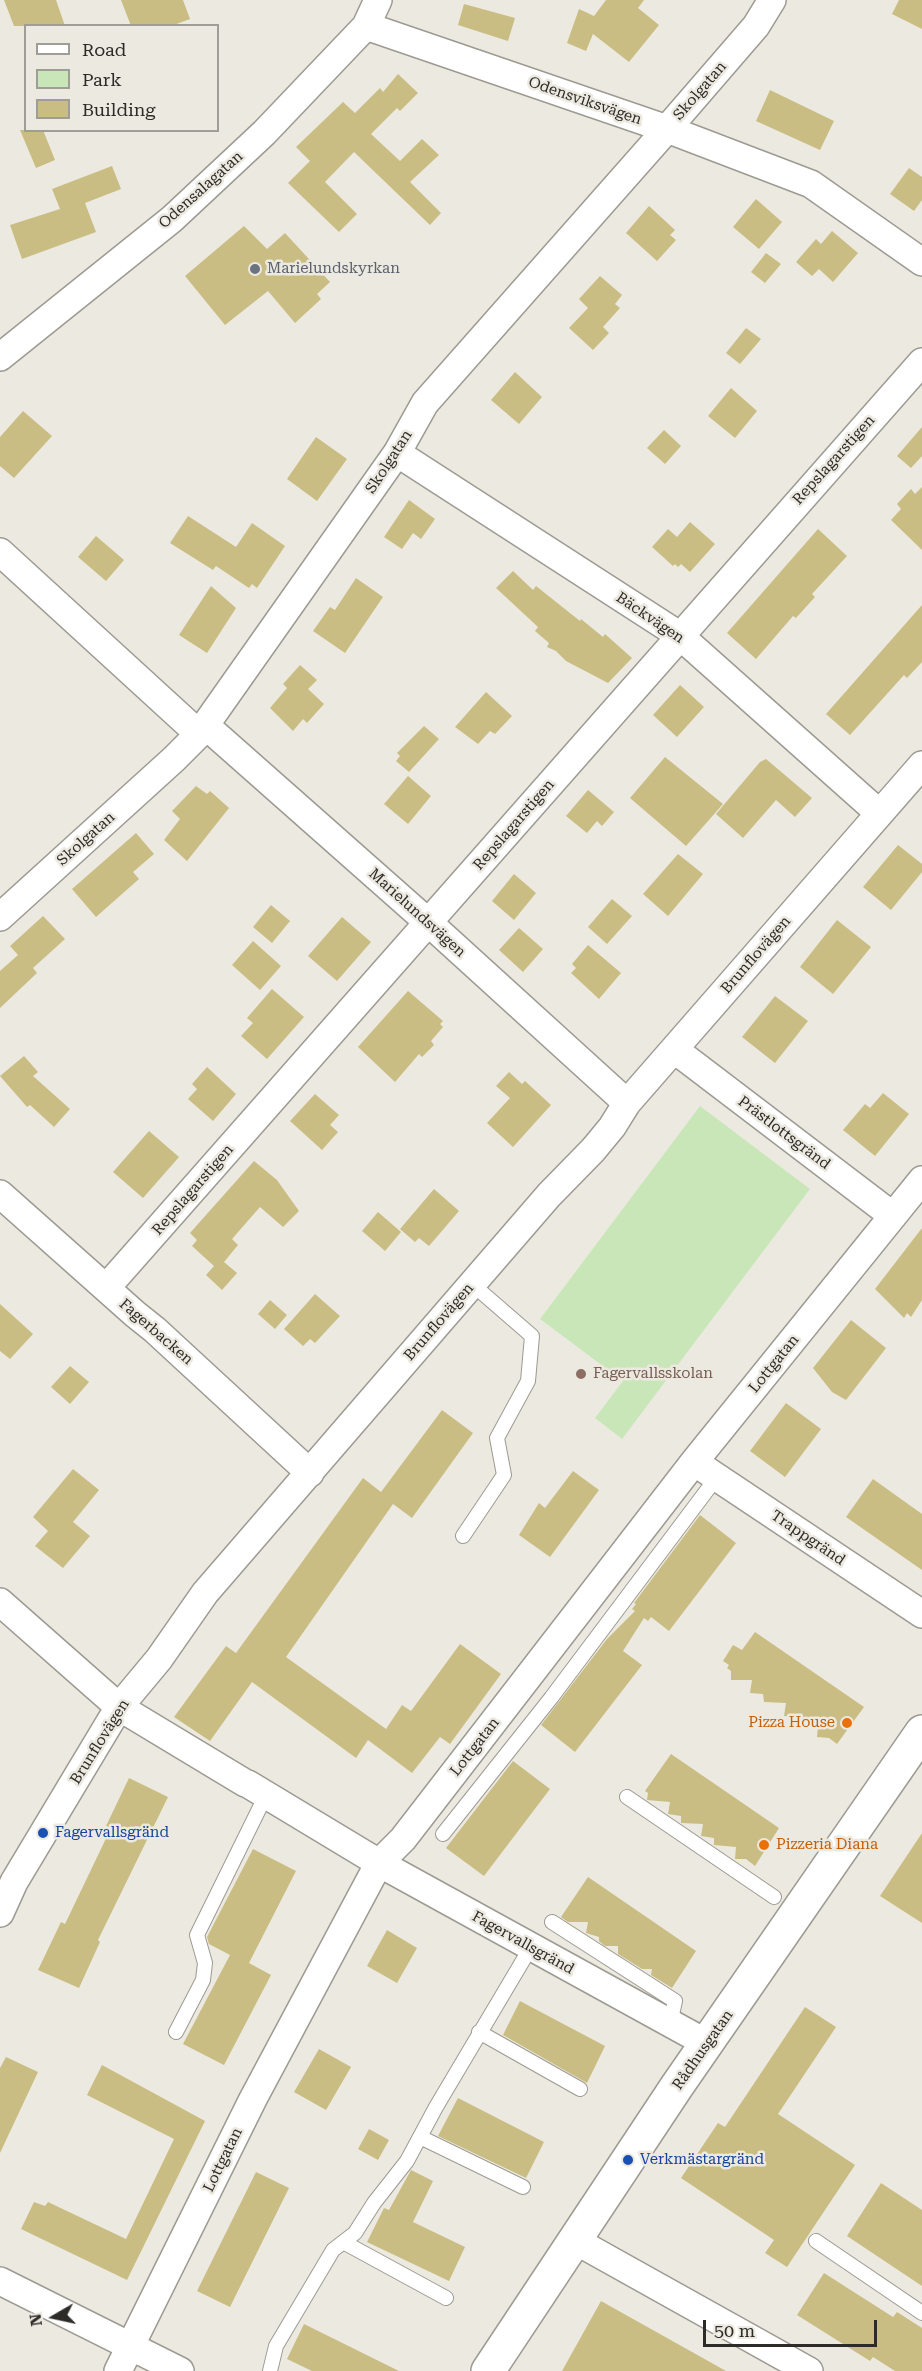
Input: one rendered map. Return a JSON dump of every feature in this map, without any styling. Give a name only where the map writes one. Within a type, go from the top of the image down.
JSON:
[{"type":"main road","name":"Rådhusgatan","points":[[488,2371],[677,2086],[922,1732]]},
{"type":"street","name":"Odensalagatan","points":[[0,357],[172,219],[264,133],[366,26],[378,0]]},
{"type":"street","name":"Skolgatan","points":[[0,917],[166,767],[202,729],[397,453],[425,403],[668,129],[756,26],[772,0]]},
{"type":"street","name":"Odensviksvägen","points":[[366,26],[668,129],[811,184],[922,262]]},
{"type":"street","name":"Repslagarstigen","points":[[106,1288],[429,923],[679,635],[922,362]]},
{"type":"street","name":"Bäckvägen","points":[[397,453],[679,635],[879,813]]},
{"type":"street","name":"Marielundsvägen","points":[[0,552],[429,923],[627,1103]]},
{"type":"street","name":"Brunflovägen","points":[[0,1913],[14,1882],[119,1707],[159,1659],[205,1593],[472,1284],[600,1142],[627,1103],[922,765]]},
{"type":"street","name":"Prästlottsgränd","points":[[675,1050],[893,1216]]},
{"type":"street","name":"Lottgatan","points":[[118,2371],[253,2099],[379,1863],[403,1839],[694,1462],[922,1180]]},
{"type":"street","name":"Fagerbacken","points":[[0,1194],[164,1338],[310,1473]]},
{"type":"street","name":"Trappgränd","points":[[694,1462],[922,1614]]},
{"type":"street","name":"Fagervallsgränd","points":[[0,1602],[106,1692],[119,1707],[379,1863],[708,2044]]},
{"type":"street","points":[[576,2241],[809,2371]]},
{"type":"street","points":[[0,2281],[180,2371]]},
{"type":"lane","points":[[463,1536],[504,1475],[497,1438],[528,1381],[532,1336],[472,1284]]},
{"type":"lane","points":[[443,1834],[551,1698],[717,1477]]},
{"type":"lane","points":[[176,2032],[203,1980],[206,1963],[197,1935],[253,1787]]},
{"type":"lane","points":[[627,1797],[774,1897]]},
{"type":"lane","points":[[552,1922],[675,2001],[670,2024]]},
{"type":"lane","points":[[270,2371],[276,2346],[333,2250],[345,2243],[407,2161],[479,2032],[531,1947]]},
{"type":"lane","points":[[479,2032],[580,2089]]},
{"type":"lane","points":[[420,2137],[523,2187]]},
{"type":"lane","points":[[816,2241],[922,2313]]},
{"type":"lane","points":[[345,2243],[446,2298]]},
{"type":"green space","points":[[700,1106],[810,1189],[622,1439],[595,1418],[623,1381],[540,1319]]},
{"type":"building","points":[[4,0],[56,0],[64,24],[24,24],[24,26],[14,26]]},
{"type":"building","points":[[121,0],[183,0],[190,19],[176,24],[130,24]]},
{"type":"building","points":[[606,0],[644,0],[638,8],[659,25],[629,62],[593,34],[586,51],[567,43],[579,9],[594,16]]},
{"type":"building","points":[[899,0],[922,0],[922,29],[892,14]]},
{"type":"building","points":[[464,4],[515,18],[508,41],[458,25]]},
{"type":"building","points":[[398,74],[418,93],[400,111],[397,108],[371,134],[400,161],[422,139],[439,155],[410,182],[441,213],[430,225],[354,152],[325,182],[357,214],[339,232],[288,183],[310,161],[296,147],[343,102],[355,113],[380,88],[383,92]]},
{"type":"building","points":[[770,90],[834,121],[820,150],[756,121]]},
{"type":"building","points":[[20,130],[44,132],[55,160],[36,168]]},
{"type":"building","points":[[112,166],[121,189],[85,203],[96,232],[22,259],[10,225],[60,209],[52,189]]},
{"type":"building","points":[[909,168],[922,177],[922,200],[914,211],[890,194]]},
{"type":"building","points":[[756,199],[782,222],[759,249],[733,227]]},
{"type":"building","points":[[649,206],[675,230],[670,235],[676,240],[657,261],[626,233]]},
{"type":"building","name":"Marielundskyrkan","points":[[244,226],[267,249],[285,233],[330,282],[317,294],[321,299],[295,323],[268,291],[225,325],[185,276]]},
{"type":"building","points":[[832,231],[858,253],[833,282],[819,269],[812,276],[796,262],[816,239],[821,244]]},
{"type":"building","points":[[766,253],[781,264],[765,283],[751,272]]},
{"type":"building","points":[[600,276],[622,295],[615,304],[620,308],[603,327],[609,333],[593,350],[569,328],[588,308],[579,299]]},
{"type":"building","points":[[746,328],[761,339],[740,364],[726,353]]},
{"type":"building","points":[[515,372],[542,397],[519,424],[491,400]]},
{"type":"building","points":[[731,388],[757,411],[735,438],[708,416]]},
{"type":"building","points":[[23,411],[52,436],[14,478],[0,466],[0,437]]},
{"type":"building","points":[[922,427],[922,456],[911,468],[897,456]]},
{"type":"building","points":[[664,430],[681,446],[665,464],[647,448]]},
{"type":"building","points":[[316,437],[347,459],[317,501],[287,479]]},
{"type":"building","points":[[922,487],[922,550],[891,520],[901,509],[897,504],[911,489],[915,494]]},
{"type":"building","points":[[409,500],[435,519],[421,539],[413,533],[402,549],[384,537]]},
{"type":"building","points":[[188,516],[236,547],[252,523],[285,546],[257,588],[252,584],[249,588],[216,566],[213,570],[170,543]]},
{"type":"building","points":[[690,522],[715,544],[690,572],[681,564],[678,567],[675,564],[673,566],[652,547],[668,529],[677,537]]},
{"type":"building","points":[[818,529],[847,556],[812,594],[815,597],[796,618],[793,616],[756,659],[727,633]]},
{"type":"building","points":[[96,536],[124,560],[106,581],[78,557]]},
{"type":"building","points":[[513,571],[533,590],[536,586],[603,637],[605,634],[632,658],[608,683],[566,661],[556,651],[547,647],[549,643],[535,631],[538,627],[496,588]]},
{"type":"building","points":[[356,578],[383,597],[345,653],[313,631],[330,607],[335,610]]},
{"type":"building","points":[[211,586],[236,608],[207,653],[179,635]]},
{"type":"building","points":[[922,605],[922,662],[907,678],[904,675],[850,735],[826,714]]},
{"type":"building","points":[[300,665],[317,680],[308,689],[324,704],[307,723],[303,719],[293,731],[270,708],[287,688],[283,684]]},
{"type":"building","points":[[680,685],[704,707],[677,737],[653,715]]},
{"type":"building","points":[[486,692],[512,716],[495,734],[490,731],[478,744],[455,727]]},
{"type":"building","points":[[424,726],[439,739],[409,772],[396,761],[400,756],[397,753]]},
{"type":"building","points":[[665,757],[723,804],[686,846],[630,798]]},
{"type":"building","points":[[766,759],[812,798],[795,817],[776,800],[743,838],[716,814],[760,762]]},
{"type":"building","points":[[408,776],[431,796],[408,824],[384,804]]},
{"type":"building","points":[[196,786],[207,794],[210,791],[229,808],[187,861],[164,840],[180,819],[172,811]]},
{"type":"building","points":[[588,790],[614,812],[602,826],[597,821],[587,833],[566,816]]},
{"type":"building","points":[[136,833],[154,854],[133,872],[139,879],[96,917],[72,889]]},
{"type":"building","points":[[898,845],[922,864],[922,872],[891,910],[863,887]]},
{"type":"building","points":[[678,854],[703,874],[668,916],[643,894]]},
{"type":"building","points":[[514,874],[536,893],[514,920],[492,901]]},
{"type":"building","points":[[612,899],[632,916],[607,944],[588,927]]},
{"type":"building","points":[[271,905],[290,921],[272,943],[253,927]]},
{"type":"building","points":[[43,916],[65,939],[33,968],[37,973],[0,1008],[0,971],[18,955],[10,946]]},
{"type":"building","points":[[342,917],[371,942],[337,981],[308,956]]},
{"type":"building","points":[[837,920],[871,947],[833,994],[800,967]]},
{"type":"building","points":[[519,928],[543,949],[523,972],[499,950]]},
{"type":"building","points":[[253,941],[281,966],[260,990],[232,965]]},
{"type":"building","points":[[588,945],[621,973],[599,999],[571,973],[576,968],[572,964]]},
{"type":"building","points":[[272,989],[304,1017],[267,1059],[241,1036],[253,1023],[247,1018]]},
{"type":"building","points":[[408,991],[443,1021],[440,1024],[443,1027],[431,1041],[434,1045],[422,1057],[419,1054],[395,1082],[358,1047]]},
{"type":"building","points":[[775,996],[808,1021],[775,1063],[742,1037]]},
{"type":"building","points":[[24,1056],[38,1072],[33,1076],[70,1109],[54,1127],[30,1105],[27,1107],[0,1076]]},
{"type":"building","points":[[207,1067],[236,1094],[213,1121],[188,1099],[197,1089],[192,1084]]},
{"type":"building","points":[[509,1072],[522,1084],[525,1081],[551,1105],[513,1147],[487,1123],[510,1098],[496,1086]]},
{"type":"building","points":[[883,1093],[909,1114],[875,1156],[843,1130],[865,1104],[870,1108]]},
{"type":"building","points":[[315,1094],[339,1115],[330,1125],[338,1132],[322,1150],[290,1121]]},
{"type":"building","points":[[149,1131],[179,1157],[143,1198],[113,1172]]},
{"type":"building","points":[[254,1161],[277,1180],[299,1211],[283,1227],[260,1207],[232,1239],[238,1245],[224,1262],[237,1273],[222,1290],[206,1275],[214,1266],[192,1246],[197,1240],[190,1233]]},
{"type":"building","points":[[434,1189],[459,1211],[429,1246],[419,1238],[415,1242],[400,1229]]},
{"type":"building","points":[[378,1212],[401,1232],[385,1251],[362,1231]]},
{"type":"building","points":[[922,1228],[922,1300],[911,1317],[907,1313],[904,1318],[875,1289]]},
{"type":"building","points":[[315,1294],[340,1316],[315,1343],[310,1339],[303,1346],[284,1329]]},
{"type":"building","points":[[270,1300],[287,1315],[275,1329],[258,1314]]},
{"type":"building","points":[[0,1304],[33,1334],[10,1359],[0,1351]]},
{"type":"building","points":[[851,1320],[886,1348],[846,1400],[832,1392],[813,1368]]},
{"type":"building","points":[[70,1366],[89,1382],[70,1404],[51,1387]]},
{"type":"building","points":[[786,1403],[821,1429],[785,1477],[750,1451]]},
{"type":"building","points":[[442,1410],[473,1433],[412,1518],[393,1504],[286,1657],[386,1729],[402,1705],[411,1711],[460,1644],[501,1674],[450,1744],[440,1737],[412,1773],[368,1740],[356,1758],[252,1682],[210,1741],[174,1717],[226,1646],[236,1653],[363,1478],[381,1492]]},
{"type":"building","points":[[73,1469],[99,1490],[73,1522],[90,1536],[63,1568],[35,1546],[48,1531],[33,1517]]},
{"type":"building","points":[[573,1471],[599,1490],[550,1557],[519,1535],[539,1503],[545,1508]]},
{"type":"building","points":[[873,1479],[922,1514],[922,1570],[846,1517]]},
{"type":"building","points":[[700,1515],[736,1543],[669,1631],[651,1617],[648,1621],[644,1618],[623,1651],[642,1665],[575,1752],[541,1725],[607,1639],[635,1611],[632,1609],[636,1604],[634,1603]]},
{"type":"building","points":[[755,1632],[864,1707],[837,1744],[829,1738],[817,1737],[818,1726],[797,1724],[797,1717],[784,1716],[786,1703],[764,1702],[763,1694],[750,1693],[752,1680],[731,1680],[731,1671],[727,1668],[729,1665],[723,1661],[733,1645],[742,1650]]},
{"type":"building","points":[[671,1754],[779,1828],[755,1866],[746,1859],[735,1859],[736,1847],[714,1845],[714,1838],[701,1836],[703,1824],[681,1823],[681,1816],[668,1814],[670,1802],[647,1800],[648,1793],[645,1791]]},
{"type":"building","points":[[513,1761],[550,1789],[484,1876],[446,1848]]},
{"type":"building","points":[[129,1778],[168,1797],[98,1940],[100,1942],[79,1988],[38,1970],[61,1922],[65,1924],[111,1828],[106,1826]]},
{"type":"building","points":[[922,1833],[922,1923],[880,1896]]},
{"type":"building","points":[[253,1849],[296,1871],[249,1963],[271,1975],[224,2065],[183,2044],[230,1955],[209,1944],[207,1937]]},
{"type":"building","points":[[588,1877],[696,1951],[672,1988],[651,1975],[652,1969],[642,1969],[618,1954],[618,1946],[605,1946],[599,1941],[599,1937],[586,1933],[588,1922],[568,1922],[561,1917]]},
{"type":"building","points":[[387,1930],[417,1948],[397,1983],[367,1966]]},
{"type":"building","points":[[520,2001],[605,2046],[587,2083],[503,2035]]},
{"type":"building","points":[[805,2007],[836,2027],[778,2114],[855,2165],[787,2267],[765,2253],[774,2240],[681,2178],[718,2123],[725,2127]]},
{"type":"building","points":[[319,2049],[351,2067],[326,2110],[294,2092]]},
{"type":"building","points":[[6,2057],[38,2072],[0,2153],[0,2068]]},
{"type":"building","points":[[102,2065],[205,2121],[127,2280],[21,2229],[34,2202],[45,2206],[48,2202],[126,2239],[174,2139],[87,2095]]},
{"type":"building","points":[[458,2098],[544,2142],[526,2178],[438,2136]]},
{"type":"building","points":[[369,2129],[389,2140],[378,2160],[358,2149]]},
{"type":"building","points":[[411,2170],[433,2181],[413,2222],[465,2247],[449,2281],[367,2242],[384,2208],[389,2210]]},
{"type":"building","points":[[256,2172],[289,2188],[230,2307],[197,2291]]},
{"type":"building","points":[[881,2183],[922,2210],[922,2286],[847,2236]]},
{"type":"building","points":[[824,2273],[893,2317],[897,2312],[922,2328],[922,2371],[895,2371],[873,2357],[870,2361],[797,2315]]},
{"type":"building","points":[[601,2301],[726,2371],[562,2371]]},
{"type":"building","points":[[304,2324],[399,2371],[312,2371],[287,2359]]},
{"type":"place","name":"Marielundskyrkan","points":[[255,269]]},
{"type":"place","name":"Fagervallsskolan","points":[[581,1374]]},
{"type":"place","name":"Pizza House","points":[[847,1723]]},
{"type":"place","name":"Fagervallsgränd","points":[[43,1833]]},
{"type":"place","name":"Pizzeria Diana","points":[[764,1845]]},
{"type":"place","name":"Verkmästargränd","points":[[628,2160]]}]
